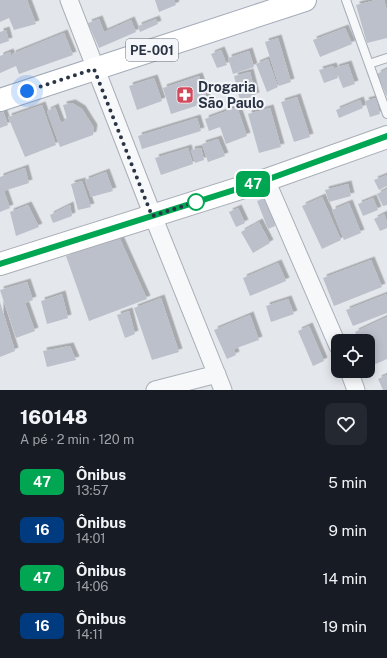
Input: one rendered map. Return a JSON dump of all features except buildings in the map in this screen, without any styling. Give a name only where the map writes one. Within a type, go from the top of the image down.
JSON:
[{"type":"main road","name":"PE-001","points":[[0,100],[305,0]]},
{"type":"main road","points":[[0,264],[266,180],[387,136]]},
{"type":"street","points":[[69,0],[94,69],[152,216],[223,390]]},
{"type":"street","points":[[266,180],[333,334]]},
{"type":"street","points":[[155,390],[217,374]]},
{"type":"street","points":[[352,378],[356,390]]},
{"type":"lane","points":[[346,0],[387,114]]},
{"type":"lane","points":[[369,64],[387,58]]},
{"type":"bus line","name":"47","points":[[0,264],[266,180],[387,136]]},
{"type":"place","name":"Drogaria São Paulo","points":[[185,95]]},
{"type":"route","points":[[27,91],[94,69],[152,216],[196,202]]}]
